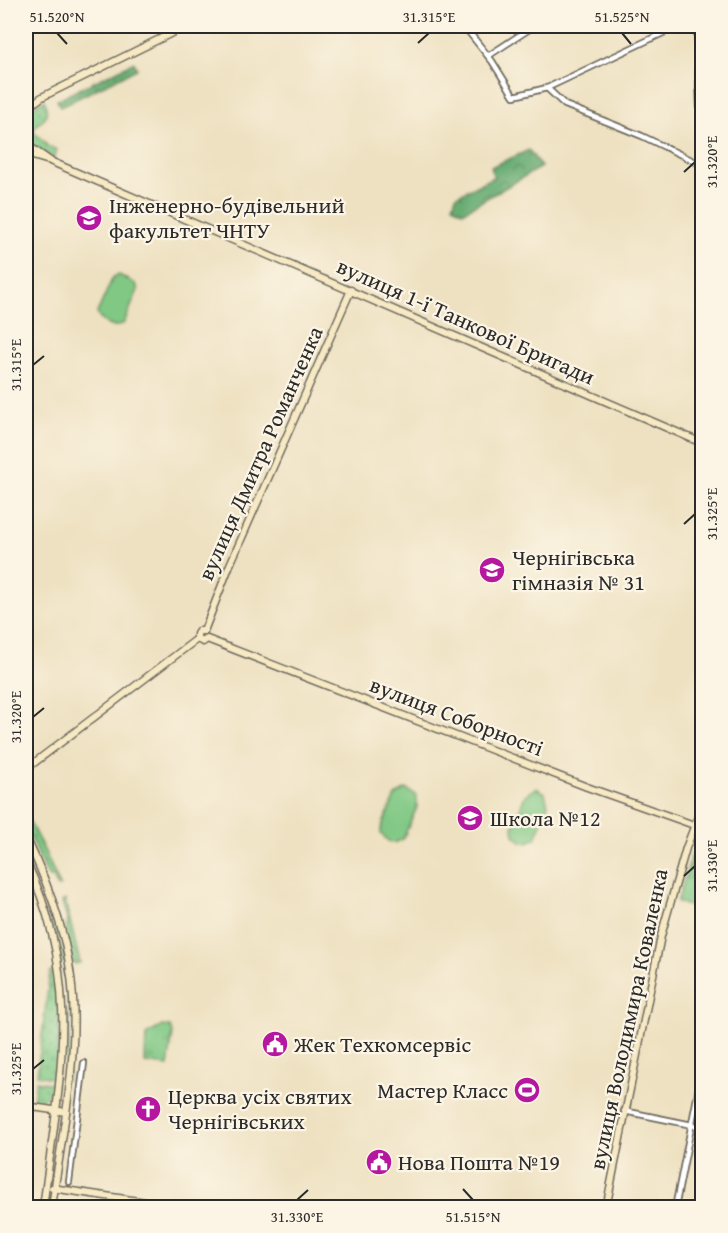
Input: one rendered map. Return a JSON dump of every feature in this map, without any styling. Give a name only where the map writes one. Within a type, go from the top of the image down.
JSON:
[{"type":"street","points":[[26,103],[186,26]]},
{"type":"street","points":[[464,26],[488,56],[514,96],[547,88],[678,26]]},
{"type":"street","points":[[488,56],[534,26]]},
{"type":"street","points":[[547,88],[557,100],[566,105],[642,136],[702,164],[697,26]]},
{"type":"street","points":[[26,109],[42,97]]},
{"type":"street","name":"вулиця 1-ї Танкової Бригади","points":[[26,144],[50,161],[702,443]]},
{"type":"street","name":"вулиця 1-ї Танкової Бригади","points":[[26,154],[50,161]]},
{"type":"street","name":"вулиця Дмитра Романченка","points":[[204,631],[229,567],[351,291]]},
{"type":"street","points":[[26,768],[197,639],[198,633],[204,631],[207,639]]},
{"type":"street","name":"вулиця Соборності","points":[[197,639],[201,642],[207,639],[586,786],[694,825]]},
{"type":"street","name":"вулиця Володимира Коваленка","points":[[606,1208],[661,936],[674,886],[702,806]]},
{"type":"street","points":[[26,837],[52,899],[69,967],[73,1020],[66,1112],[52,1208]]},
{"type":"street","points":[[26,861],[48,920],[62,988],[64,1036],[43,1208]]},
{"type":"street","points":[[69,1182],[80,1112],[84,1063]]},
{"type":"street","points":[[675,1208],[702,1072]]},
{"type":"street","points":[[26,1107],[66,1112]]},
{"type":"street","points":[[624,1111],[702,1127]]},
{"type":"street","points":[[46,1187],[185,1208]]},
{"type":"green space","points":[[134,62],[137,69],[60,107],[57,100]]},
{"type":"green space","points":[[44,100],[46,114],[33,132],[47,146],[57,150],[54,158],[33,147],[26,139],[27,115],[32,108]]},
{"type":"green space","points":[[529,150],[541,167],[463,212],[453,206],[456,196],[494,177],[491,167]]},
{"type":"green space","points":[[119,275],[136,284],[138,290],[124,323],[112,326],[105,323],[97,313],[113,277]]},
{"type":"green space","points":[[536,788],[545,793],[548,805],[536,838],[522,842],[514,835],[513,828],[525,795]]},
{"type":"green space","points":[[406,789],[416,795],[417,807],[403,839],[394,843],[389,842],[381,834],[381,828],[395,796]]},
{"type":"green space","points":[[26,815],[60,886],[57,887],[54,878],[48,876],[26,827]]},
{"type":"green space","points":[[702,824],[702,909],[701,910],[677,902]]},
{"type":"green space","points":[[26,845],[47,896],[65,963],[62,963],[47,904],[26,851]]},
{"type":"green space","points":[[65,900],[80,963],[74,964],[66,929],[68,922],[62,902]]},
{"type":"green space","points":[[63,970],[66,970],[70,1011],[67,1080],[64,1080],[68,1011]]},
{"type":"green space","points":[[55,971],[60,1029],[55,1079],[37,1075],[50,972]]},
{"type":"green space","points":[[162,1026],[170,1027],[173,1033],[168,1066],[145,1063],[146,1035]]},
{"type":"green space","points":[[36,1081],[55,1084],[47,1096],[33,1101]]},
{"type":"place","name":"Інженерно-будівельний факультет ЧНТУ","points":[[89,218]]},
{"type":"place","name":"Чернігівська гімназія № 31","points":[[492,570]]},
{"type":"place","name":"Школа №12","points":[[470,818]]},
{"type":"place","name":"Жек Техкомсервіс","points":[[275,1044]]},
{"type":"place","name":"Мастер Класс","points":[[527,1090]]},
{"type":"place","name":"Церква усіх святих Чернігівських","points":[[148,1109]]},
{"type":"place","name":"Нова Пошта №19","points":[[379,1162]]}]
